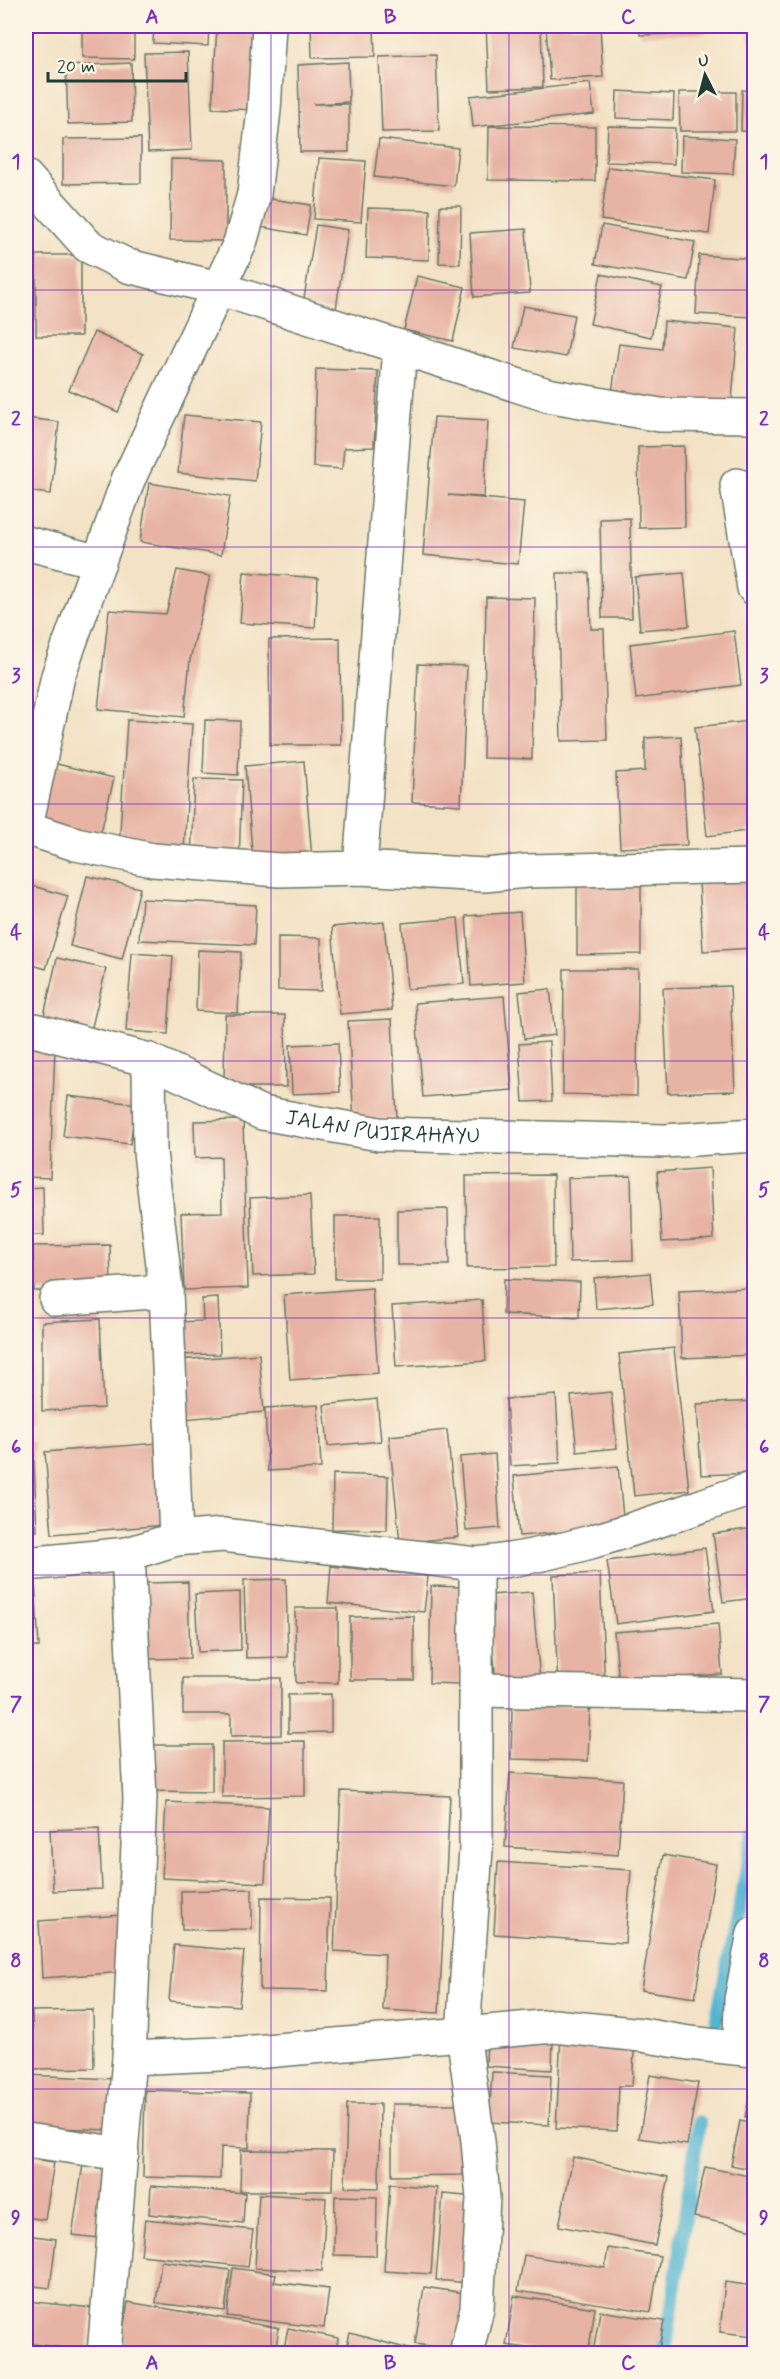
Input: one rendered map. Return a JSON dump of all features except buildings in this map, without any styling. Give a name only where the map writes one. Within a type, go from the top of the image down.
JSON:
[{"type":"street","points":[[269,26],[264,110],[254,194],[240,243],[128,480],[58,676],[26,827],[76,844],[153,860],[279,870],[360,868],[485,875],[527,871],[754,866]]},
{"type":"street","points":[[26,177],[88,246],[128,266],[218,288],[547,395],[660,415],[754,416]]},
{"type":"street","points":[[360,868],[400,347]]},
{"type":"street","points":[[737,484],[754,588]]},
{"type":"street","points":[[26,543],[99,562]]},
{"type":"street","name":"JALAN PUJIRAHAYU","points":[[26,1031],[34,1030],[149,1060],[262,1113],[379,1134],[665,1141],[754,1135]]},
{"type":"street","points":[[149,1060],[150,1152],[166,1291],[176,1539]]},
{"type":"street","points":[[56,1299],[166,1291]]},
{"type":"street","points":[[26,1564],[128,1554],[176,1539],[223,1534],[476,1564],[516,1560],[588,1543],[754,1488]]},
{"type":"street","points":[[104,2354],[129,2058],[140,1798],[128,1554]]},
{"type":"street","points":[[466,2354],[477,2308],[483,2198],[478,2141],[463,2033],[477,1849],[476,1564]]},
{"type":"street","points":[[477,1690],[754,1695]]},
{"type":"street","points":[[129,2058],[242,2053],[554,2026],[740,2048],[741,2000],[754,1933]]},
{"type":"street","points":[[26,2140],[122,2154]]},
{"type":"waterway","points":[[715,2028],[754,1833]]},
{"type":"waterway","points":[[665,2354],[699,2122]]}]
